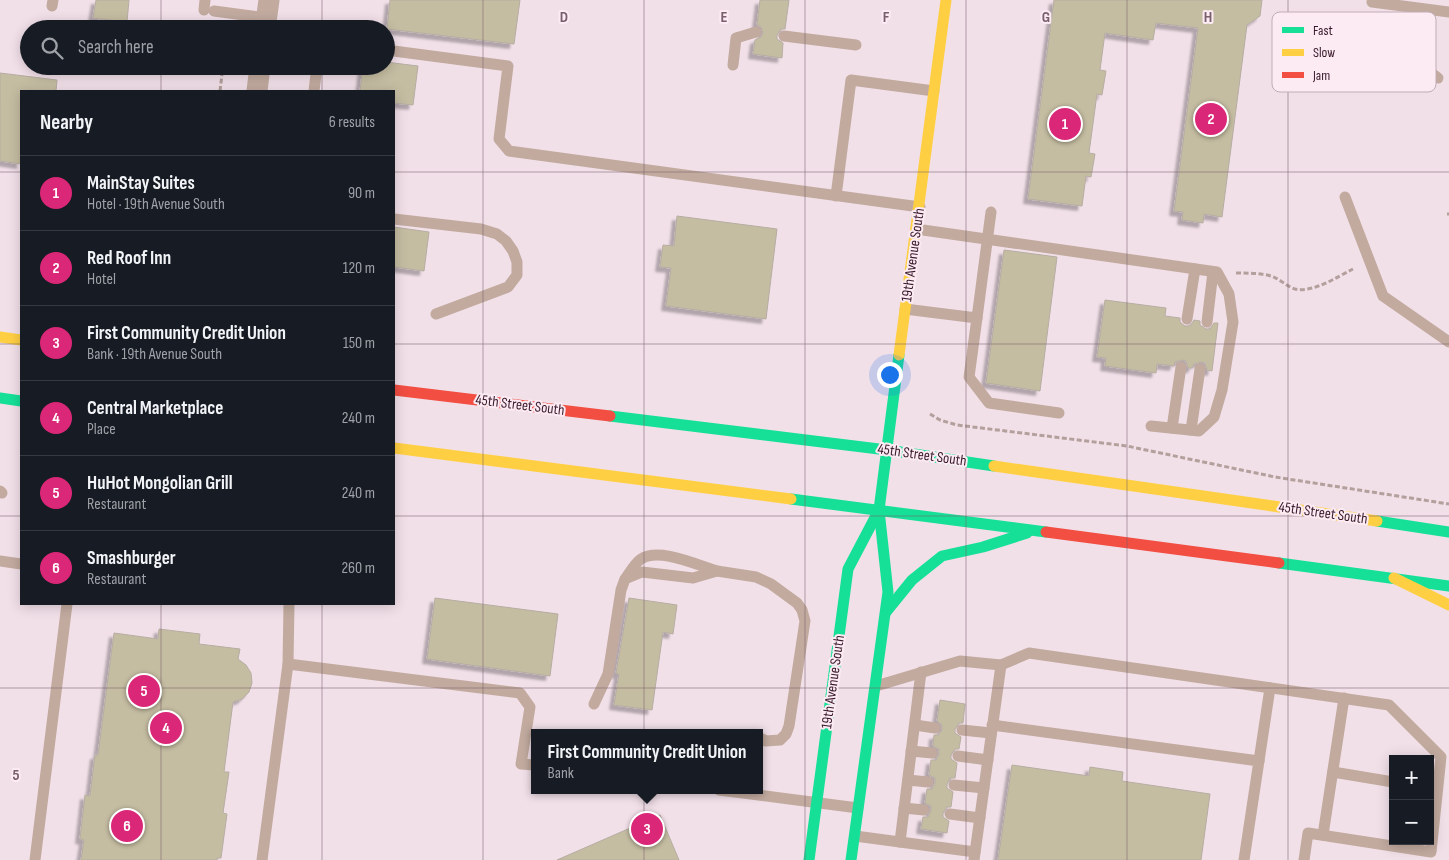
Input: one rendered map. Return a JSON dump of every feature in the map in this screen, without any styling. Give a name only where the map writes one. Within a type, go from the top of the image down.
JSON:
[{"type":"main road","name":"19th Avenue South","points":[[851,860],[888,592],[879,510],[946,0]]},
{"type":"main road","points":[[0,337],[20,340]]},
{"type":"main road","name":"45th Street South","points":[[395,390],[888,450],[1449,532]]},
{"type":"main road","points":[[0,398],[20,401]]},
{"type":"main road","points":[[395,448],[1036,530],[1449,586]]},
{"type":"main road","name":"19th Avenue South","points":[[809,860],[848,569],[879,510]]},
{"type":"main road","points":[[886,612],[912,580],[942,556],[983,547],[1036,530]]},
{"type":"main road","points":[[1394,578],[1449,605]]},
{"type":"street","points":[[257,90],[259,75]]},
{"type":"lane","points":[[1372,0],[1372,2],[1449,12]]},
{"type":"lane","points":[[208,7],[267,16]]},
{"type":"lane","points":[[733,65],[736,38],[756,32]]},
{"type":"lane","points":[[784,36],[856,45]]},
{"type":"lane","points":[[395,51],[508,66],[499,139],[509,151],[920,207]]},
{"type":"lane","points":[[314,90],[317,75]]},
{"type":"lane","points":[[836,196],[851,80],[934,91]]},
{"type":"lane","points":[[1345,197],[1383,296],[1449,342]]},
{"type":"lane","points":[[991,212],[969,378],[989,403],[1059,413]]},
{"type":"lane","points":[[395,219],[481,230],[497,234],[514,251],[517,262],[516,275],[508,287],[436,314]]},
{"type":"lane","points":[[916,229],[1218,272],[1229,294],[1233,322],[1222,390],[1214,417],[1199,432],[1151,426]]},
{"type":"lane","points":[[1187,319],[1195,269]]},
{"type":"lane","points":[[1207,322],[1213,272]]},
{"type":"lane","points":[[905,309],[977,318]]},
{"type":"lane","points":[[1172,428],[1181,367]]},
{"type":"lane","points":[[1191,430],[1200,370]]},
{"type":"lane","points":[[594,704],[608,674],[621,590],[625,579],[640,560],[652,555],[670,556],[717,571],[756,577],[771,584],[797,603],[802,610],[804,620],[789,726],[786,734],[780,740],[763,740]]},
{"type":"lane","points":[[0,561],[20,564]]},
{"type":"lane","points":[[625,579],[642,572],[693,578],[717,571]]},
{"type":"lane","points":[[36,860],[68,605]]},
{"type":"lane","points":[[262,860],[288,664],[289,605]]},
{"type":"lane","points":[[875,686],[960,661],[1001,665],[1029,653],[1389,705],[1441,757],[1434,788]]},
{"type":"lane","points":[[288,664],[520,693],[530,707],[522,764],[531,766]]},
{"type":"lane","points":[[855,836],[975,856],[1001,665]]},
{"type":"lane","points":[[900,842],[921,672]]},
{"type":"lane","points":[[1244,860],[1270,688]]},
{"type":"lane","points":[[1323,835],[1344,698]]},
{"type":"lane","points":[[915,725],[936,728]]},
{"type":"lane","points":[[962,730],[992,729],[1259,761]]},
{"type":"lane","points":[[911,751],[932,753]]},
{"type":"lane","points":[[958,756],[988,760]]},
{"type":"lane","points":[[1333,772],[1389,781]]},
{"type":"lane","points":[[908,780],[928,782]]},
{"type":"lane","points":[[954,785],[984,788]]},
{"type":"lane","points":[[749,794],[859,808]]},
{"type":"lane","points":[[1304,860],[1308,833],[1431,852],[1433,800]]},
{"type":"lane","points":[[904,808],[924,810]]},
{"type":"lane","points":[[950,814],[980,818]]},
{"type":"path","points":[[220,90],[222,75]]},
{"type":"path","points":[[1230,266],[1236,273],[1272,276],[1296,289],[1313,287],[1353,269]]},
{"type":"path","points":[[930,414],[940,420],[956,425],[1127,446],[1274,477],[1449,504]]},
{"type":"building","points":[[96,0],[129,0],[127,20],[93,18]]},
{"type":"building","points":[[390,0],[520,0],[514,44],[395,30],[395,20],[388,20]]},
{"type":"building","points":[[760,0],[789,0],[785,29],[781,29],[777,35],[777,39],[783,43],[782,58],[753,54],[755,40],[761,37],[763,33],[761,27],[757,25]]},
{"type":"building","points":[[1054,0],[1262,0],[1260,16],[1247,25],[1222,217],[1204,214],[1203,223],[1182,220],[1183,212],[1174,211],[1198,28],[1156,23],[1153,40],[1105,33],[1100,70],[1106,71],[1102,95],[1097,94],[1089,153],[1095,154],[1091,177],[1086,176],[1082,206],[1028,199]]},
{"type":"building","points":[[395,63],[418,66],[413,105],[395,103],[395,90],[360,90],[362,75],[395,75]]},
{"type":"building","points":[[0,73],[57,80],[56,90],[20,90],[20,164],[0,161]]},
{"type":"building","points":[[677,216],[777,229],[766,319],[666,306],[671,268],[660,267],[663,245],[674,246]]},
{"type":"building","points":[[395,227],[429,232],[424,271],[395,267]]},
{"type":"building","points":[[1004,250],[1057,257],[1040,391],[986,383]]},
{"type":"building","points":[[1105,300],[1166,308],[1165,316],[1180,318],[1180,322],[1185,326],[1190,326],[1194,320],[1200,321],[1200,325],[1210,329],[1214,323],[1218,323],[1212,371],[1207,370],[1205,363],[1201,362],[1194,364],[1192,368],[1188,368],[1186,361],[1182,360],[1175,362],[1174,366],[1157,364],[1156,373],[1105,366],[1106,358],[1097,357]]},
{"type":"building","points":[[435,598],[558,614],[550,676],[427,659]]},
{"type":"building","points":[[629,598],[677,605],[673,634],[663,632],[652,710],[614,705],[619,674],[616,673]]},
{"type":"building","points":[[159,629],[200,634],[199,644],[240,649],[238,659],[246,665],[251,673],[252,683],[249,692],[242,699],[233,702],[224,772],[229,772],[223,813],[227,814],[221,858],[217,858],[217,860],[81,860],[84,840],[80,839],[85,795],[90,796],[95,755],[98,755],[114,633],[158,639]]},
{"type":"building","points":[[940,700],[965,704],[963,723],[959,723],[955,729],[955,733],[961,737],[959,749],[955,749],[951,755],[951,759],[957,763],[955,778],[950,778],[947,784],[947,788],[953,792],[951,807],[947,807],[943,813],[943,817],[949,821],[947,833],[921,829],[923,817],[928,817],[931,811],[931,806],[925,803],[927,789],[932,789],[935,783],[935,778],[929,775],[931,760],[936,760],[939,754],[939,749],[933,746],[934,735],[938,735],[942,730],[942,725],[937,721]]},
{"type":"building","points":[[1012,765],[1089,776],[1090,767],[1123,772],[1122,781],[1210,794],[1201,860],[998,860]]},
{"type":"building","points":[[660,815],[679,860],[557,860]]},
{"type":"traffic: fast","points":[[851,860],[888,592],[879,510],[899,355]]},
{"type":"traffic: fast","points":[[0,398],[20,401]]},
{"type":"traffic: fast","points":[[610,416],[887,450],[994,466]]},
{"type":"traffic: fast","points":[[791,499],[1046,532]]},
{"type":"traffic: fast","points":[[809,860],[848,569],[879,510]]},
{"type":"traffic: fast","points":[[1377,521],[1449,532]]},
{"type":"traffic: fast","points":[[886,612],[912,580],[942,556],[983,547],[1027,533]]},
{"type":"traffic: fast","points":[[1279,563],[1449,586]]},
{"type":"traffic: slow","points":[[899,355],[946,0]]},
{"type":"traffic: slow","points":[[0,337],[20,340]]},
{"type":"traffic: slow","points":[[395,448],[791,499]]},
{"type":"traffic: slow","points":[[994,466],[1377,521]]},
{"type":"traffic: slow","points":[[1394,578],[1449,605]]},
{"type":"traffic: jam","points":[[395,390],[610,416]]},
{"type":"traffic: jam","points":[[1046,532],[1279,563]]},
{"type":"place","name":"Red Roof Inn","points":[[1211,119]]},
{"type":"place","name":"MainStay Suites","points":[[1065,124]]},
{"type":"place","name":"HuHot Mongolian Grill","points":[[144,691]]},
{"type":"place","name":"Central Marketplace","points":[[166,728]]},
{"type":"place","name":"Smashburger","points":[[127,826]]},
{"type":"place","name":"First Community Credit Union","points":[[647,829]]}]
